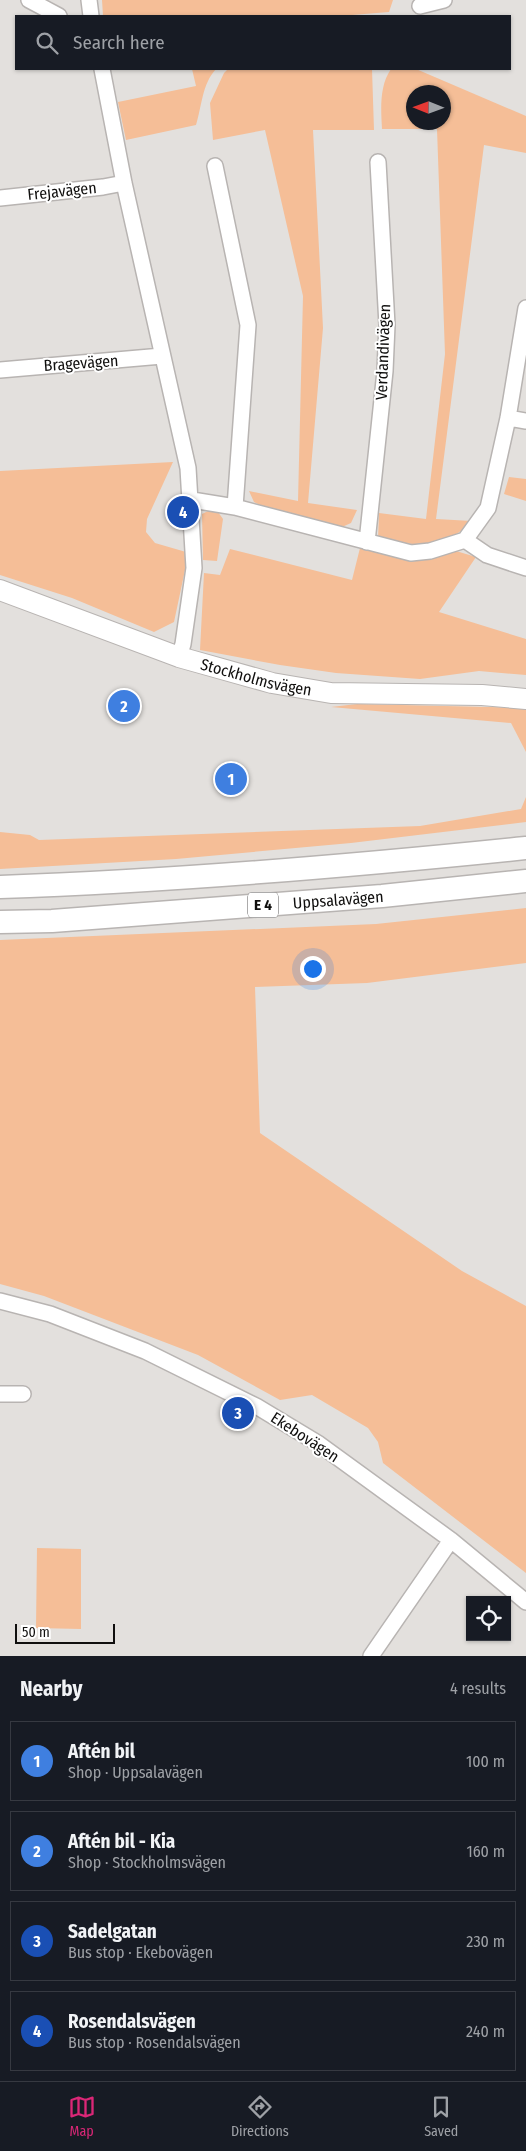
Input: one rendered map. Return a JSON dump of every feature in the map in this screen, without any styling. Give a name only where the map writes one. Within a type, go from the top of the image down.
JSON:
[{"type":"highway","name":"Uppsalavägen","points":[[0,887],[83,884],[384,863],[526,848]]},
{"type":"highway","name":"Uppsalavägen","points":[[0,922],[62,920],[382,896],[526,881]]},
{"type":"main road","name":"Stockholmsvägen","points":[[0,590],[179,657],[272,683],[331,694],[482,695],[526,698]]},
{"type":"street","points":[[29,0],[57,15]]},
{"type":"street","points":[[89,0],[91,15]]},
{"type":"street","points":[[420,6],[444,0]]},
{"type":"street","points":[[102,70],[124,183],[188,468],[192,500],[194,568],[183,644],[179,657]]},
{"type":"street","name":"Verdandivägen","points":[[367,542],[385,371],[386,334],[378,162]]},
{"type":"street","points":[[216,166],[248,325],[235,507]]},
{"type":"street","name":"Frejavägen","points":[[0,198],[124,183]]},
{"type":"street","points":[[192,500],[235,507],[411,553],[430,551],[465,540],[488,508],[508,418],[526,308]]},
{"type":"street","name":"Bragevägen","points":[[0,370],[162,356]]},
{"type":"street","points":[[508,418],[526,421]]},
{"type":"street","points":[[465,540],[487,555],[526,568]]},
{"type":"street","name":"Ekebovägen","points":[[0,1301],[50,1314],[145,1351],[256,1406],[319,1444],[451,1540],[526,1602]]},
{"type":"street","points":[[0,1394],[23,1394]]},
{"type":"street","points":[[371,1656],[451,1540]]},
{"type":"shaded area","points":[[102,0],[393,0],[389,12],[352,15],[103,15]]},
{"type":"shaded area","points":[[192,70],[215,70],[205,88],[196,125],[126,140],[118,102],[196,86]]},
{"type":"shaded area","points":[[227,70],[372,70],[374,130],[313,130],[323,328],[308,503],[357,510],[351,523],[342,527],[264,507],[254,502],[249,491],[298,501],[303,296],[265,130],[213,140],[210,103]]},
{"type":"shaded area","points":[[390,70],[418,70],[526,116],[526,153],[484,145],[436,519],[472,521],[449,538],[428,544],[378,539],[379,513],[426,519],[445,354],[437,130],[451,130],[451,85],[406,85],[406,129],[382,129],[383,90]]},
{"type":"shaded area","points":[[173,462],[147,519],[146,532],[155,543],[186,552],[185,570],[174,622],[154,632],[72,598],[0,575],[0,471]]},
{"type":"shaded area","points":[[509,477],[526,479],[526,501],[504,494]]},
{"type":"shaded area","points":[[210,510],[218,512],[223,519],[217,561],[203,560],[202,514]]},
{"type":"shaded area","points":[[360,548],[406,559],[435,557],[456,551],[476,557],[439,612],[526,639],[526,675],[479,671],[420,679],[336,673],[200,650],[204,573],[220,575],[230,549],[352,580]]},
{"type":"shaded area","points":[[357,704],[526,708],[526,752],[511,723],[331,707]]},
{"type":"shaded area","points":[[526,797],[526,822],[351,843],[176,859],[0,869],[0,832],[30,835],[39,840],[420,826],[521,809]]},
{"type":"shaded area","points":[[526,908],[526,963],[367,983],[255,987],[260,1133],[462,1271],[526,1306],[526,1573],[383,1463],[378,1442],[368,1428],[312,1395],[280,1400],[198,1355],[44,1296],[0,1284],[0,940],[376,924]]},
{"type":"shaded area","points":[[37,1548],[81,1549],[81,1629],[36,1628]]},
{"type":"place","name":"Rosendalsvägen","points":[[183,512]]},
{"type":"place","name":"Aftén bil - Kia","points":[[124,706]]},
{"type":"place","name":"Aftén bil","points":[[231,779]]},
{"type":"place","name":"Sadelgatan","points":[[238,1413]]}]
